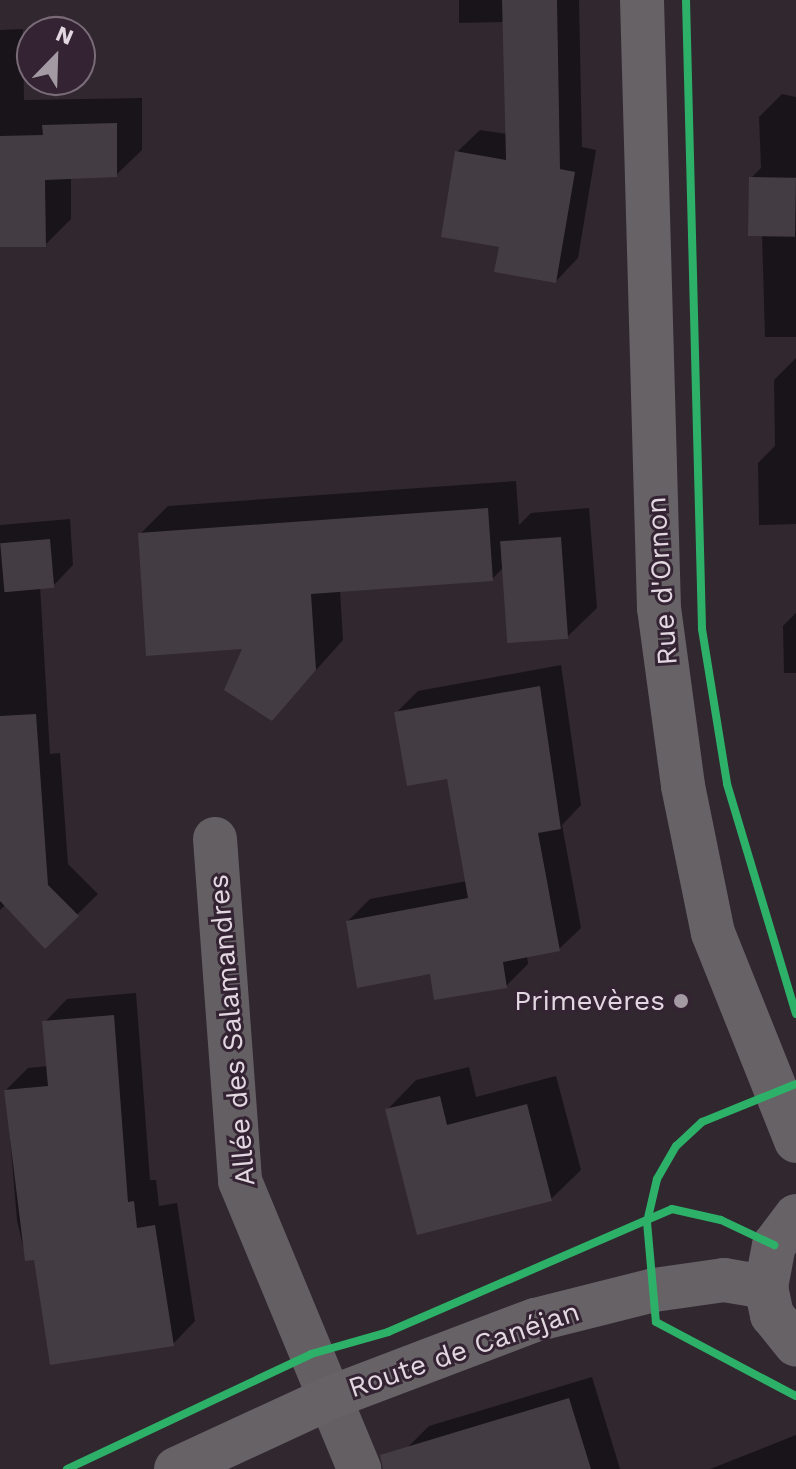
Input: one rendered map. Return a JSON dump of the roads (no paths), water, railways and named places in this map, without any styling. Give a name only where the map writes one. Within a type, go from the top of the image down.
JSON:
[{"type":"street","name":"Rue d'Ornon","points":[[642,0],[659,608],[673,712],[713,933],[796,1141]]},
{"type":"street","name":"Allée des Salamandres","points":[[215,839],[240,1181],[332,1397],[359,1469]]},
{"type":"street","points":[[796,1216],[774,1245],[766,1287],[772,1315],[796,1345]]},
{"type":"street","name":"Route de Canéjan","points":[[176,1469],[332,1397],[535,1320],[654,1290],[724,1280],[766,1287]]},
{"type":"place","name":"Primevères","points":[[681,1001]]}]
